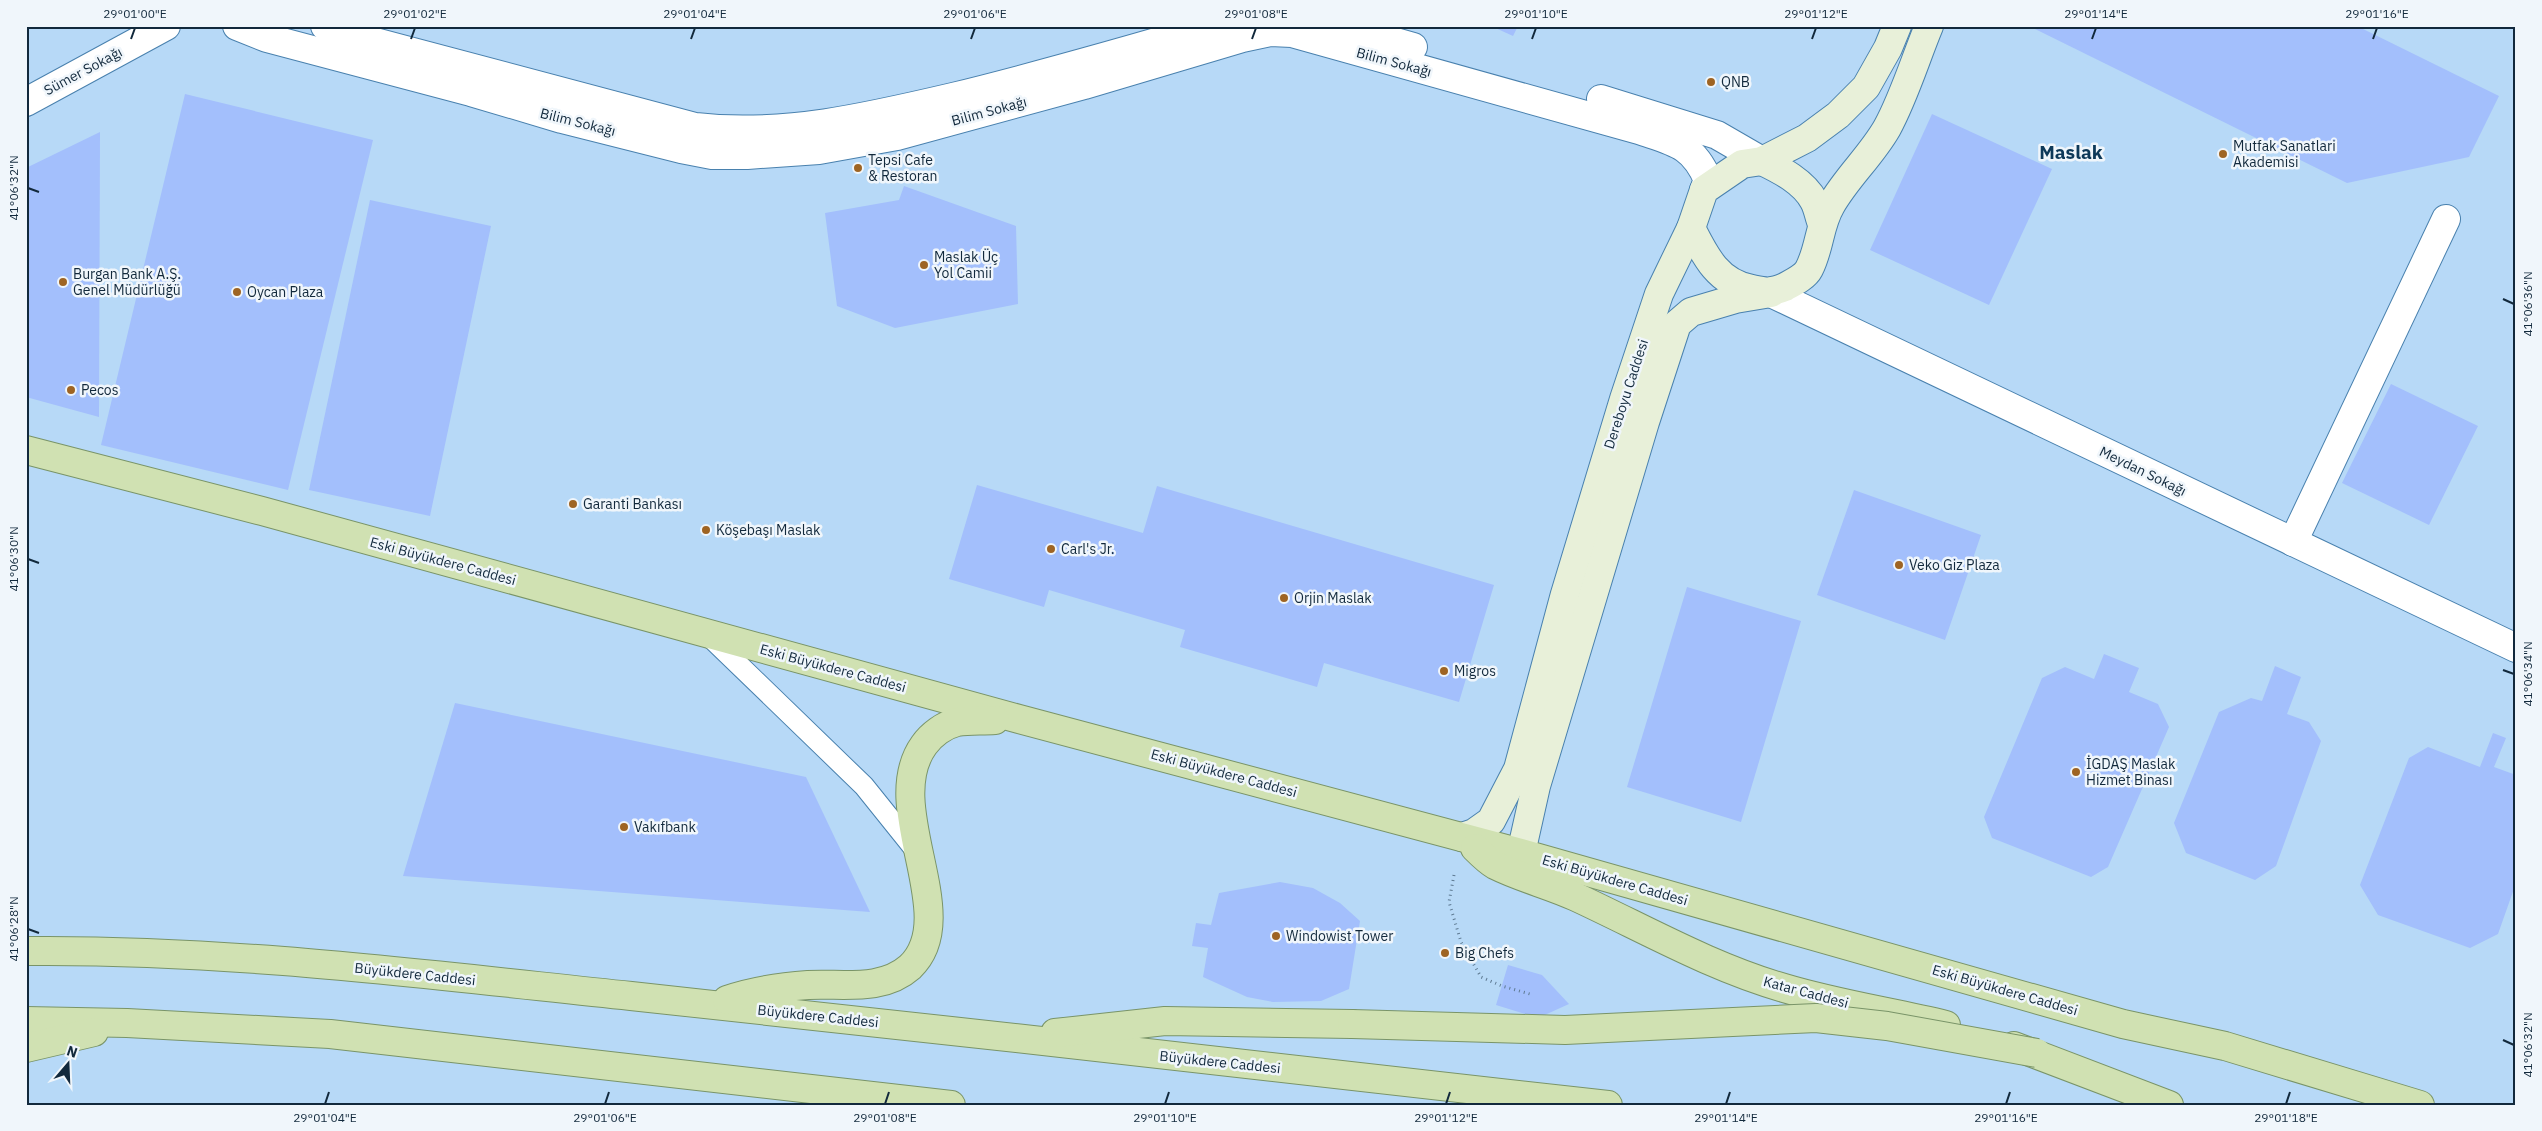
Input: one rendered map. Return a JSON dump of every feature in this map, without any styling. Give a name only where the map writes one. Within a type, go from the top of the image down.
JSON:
[{"type":"main road","name":"Eski Büyükdere Caddesi","points":[[26,450],[262,511],[1019,719],[1521,853],[2123,1024],[2225,1046],[2420,1105]]},
{"type":"main road","points":[[714,1004],[748,992],[809,985],[861,985],[892,979],[911,966],[925,942],[929,910],[910,812],[912,776],[917,754],[931,735],[955,722],[1019,719]]},
{"type":"main road","name":"Katar Caddesi","points":[[1462,837],[1494,865],[1561,890],[1665,941],[1731,969],[1783,988],[1840,1003],[1900,1014],[1959,1028],[2037,1053],[2169,1105]]},
{"type":"main road","name":"Büyükdere Caddesi","points":[[26,951],[98,950],[191,955],[376,970],[714,1004],[1608,1105]]},
{"type":"main road","points":[[1014,1039],[1165,1021],[1565,1030],[1816,1018],[1888,1026],[2037,1053]]},
{"type":"main road","points":[[26,1021],[127,1023],[330,1034],[951,1105]]},
{"type":"main road","points":[[26,1048],[127,1023]]},
{"type":"street","name":"Sümer Sokağı","points":[[26,102],[166,26]]},
{"type":"street","name":"Bilim Sokağı","points":[[237,26],[268,38],[471,92],[562,119],[712,155],[800,152],[846,146],[896,136],[1084,85],[1242,38],[1270,32],[1292,33],[1640,130],[1680,144],[1700,162],[1708,180],[1704,190]]},
{"type":"street","name":"Bilim Sokağı","points":[[325,26],[355,37],[687,124],[716,129],[748,130],[818,125],[895,111],[1059,70],[1212,26]]},
{"type":"street","name":"Bilim Sokağı","points":[[1339,26],[1650,113],[1717,135],[1762,160]]},
{"type":"street","points":[[1704,190],[1742,164],[1762,160],[1807,138],[1838,115],[1866,87],[1888,48],[1896,26]]},
{"type":"street","points":[[1691,228],[1708,261],[1721,276],[1741,287],[1771,293],[1791,284],[1808,272],[1818,248],[1822,224],[1843,186],[1867,159],[1887,128],[1929,26]]},
{"type":"street","points":[[1762,160],[1783,171],[1814,200],[1822,224]]},
{"type":"street","name":"Dereboyu Caddesi","points":[[1462,837],[1474,833],[1491,821],[1518,770],[1566,594],[1624,399],[1659,294],[1691,228],[1704,190]]},
{"type":"street","points":[[2293,542],[2446,219]]},
{"type":"street","name":"Dereboyu Caddesi","points":[[1521,853],[1536,786],[1676,324],[1691,312],[1735,298],[1771,293]]},
{"type":"street","name":"Meydan Sokağı","points":[[1771,293],[2516,648]]},
{"type":"lane","points":[[707,634],[864,786],[918,854]]},
{"type":"path","points":[[1462,837],[1449,902],[1461,942],[1481,977],[1502,986]]},
{"type":"building","points":[[1491,26],[1518,26],[1513,36]]},
{"type":"building","points":[[2029,26],[2357,26],[2499,96],[2469,157],[2347,183]]},
{"type":"building","name":"Oycan Plaza","points":[[185,94],[373,140],[288,490],[101,445]]},
{"type":"building","points":[[1932,114],[2052,169],[1989,305],[1870,250]]},
{"type":"building","name":"Burgan Bank A.Ş. Genel Müdürlüğü","points":[[100,132],[99,417],[26,397],[26,168]]},
{"type":"building","name":"Maslak Üç Yol Camii","points":[[904,186],[1016,226],[1018,304],[895,328],[837,306],[825,213],[899,200]]},
{"type":"building","points":[[370,200],[491,226],[430,516],[309,490]]},
{"type":"building","points":[[2391,384],[2478,426],[2429,525],[2342,483]]},
{"type":"building","name":"Orjin Maslak","points":[[977,485],[1143,533],[1157,486],[1494,585],[1459,702],[1324,663],[1317,687],[1180,647],[1185,630],[1049,590],[1044,607],[949,579]]},
{"type":"building","name":"Veko Giz Plaza","points":[[1854,490],[1981,535],[1945,640],[1817,595]]},
{"type":"building","points":[[1687,587],[1801,621],[1741,822],[1627,787]]},
{"type":"building","name":"İGDAŞ Maslak Hizmet Binası","points":[[2104,654],[2139,668],[2129,692],[2158,704],[2169,727],[2108,867],[2091,877],[1992,838],[1984,817],[2042,678],[2065,667],[2094,679]]},
{"type":"building","points":[[2275,666],[2301,677],[2287,714],[2309,722],[2321,741],[2276,866],[2255,880],[2186,853],[2174,823],[2219,712],[2251,698],[2262,701]]},
{"type":"building","name":"Vakıfbank","points":[[455,703],[806,777],[870,912],[403,876]]},
{"type":"building","points":[[2493,733],[2506,738],[2494,767],[2516,775],[2516,883],[2498,934],[2470,948],[2378,915],[2360,885],[2409,758],[2428,747],[2480,767]]},
{"type":"building","name":"Windowist Tower","points":[[1280,882],[1313,888],[1340,903],[1360,921],[1349,989],[1321,1001],[1273,1002],[1247,997],[1203,977],[1208,948],[1192,946],[1196,923],[1211,925],[1219,893]]},
{"type":"building","points":[[1508,965],[1542,975],[1569,1004],[1538,1018],[1496,1005]]},
{"type":"place","name":"QNB","points":[[1711,82]]},
{"type":"place","name":"Mutfak Sanatlari Akademisi","points":[[2223,154]]},
{"type":"place","name":"Tepsi Cafe & Restoran","points":[[858,168]]},
{"type":"place","name":"Maslak Üç Yol Camii","points":[[924,265]]},
{"type":"place","name":"Burgan Bank A.Ş. Genel Müdürlüğü","points":[[63,282]]},
{"type":"place","name":"Oycan Plaza","points":[[237,292]]},
{"type":"place","name":"Pecos","points":[[71,390]]},
{"type":"place","name":"Garanti Bankası","points":[[573,504]]},
{"type":"place","name":"Köşebaşı Maslak","points":[[706,530]]},
{"type":"place","name":"Carl's Jr.","points":[[1051,549]]},
{"type":"place","name":"Veko Giz Plaza","points":[[1899,565]]},
{"type":"place","name":"Orjin Maslak","points":[[1284,598]]},
{"type":"place","name":"Migros","points":[[1444,671]]},
{"type":"place","name":"İGDAŞ Maslak Hizmet Binası","points":[[2076,772]]},
{"type":"place","name":"Vakıfbank","points":[[624,827]]},
{"type":"place","name":"Windowist Tower","points":[[1276,936]]},
{"type":"place","name":"Big Chefs","points":[[1445,953]]},
{"type":"district","name":"Maslak","points":[[2071,152]]}]
